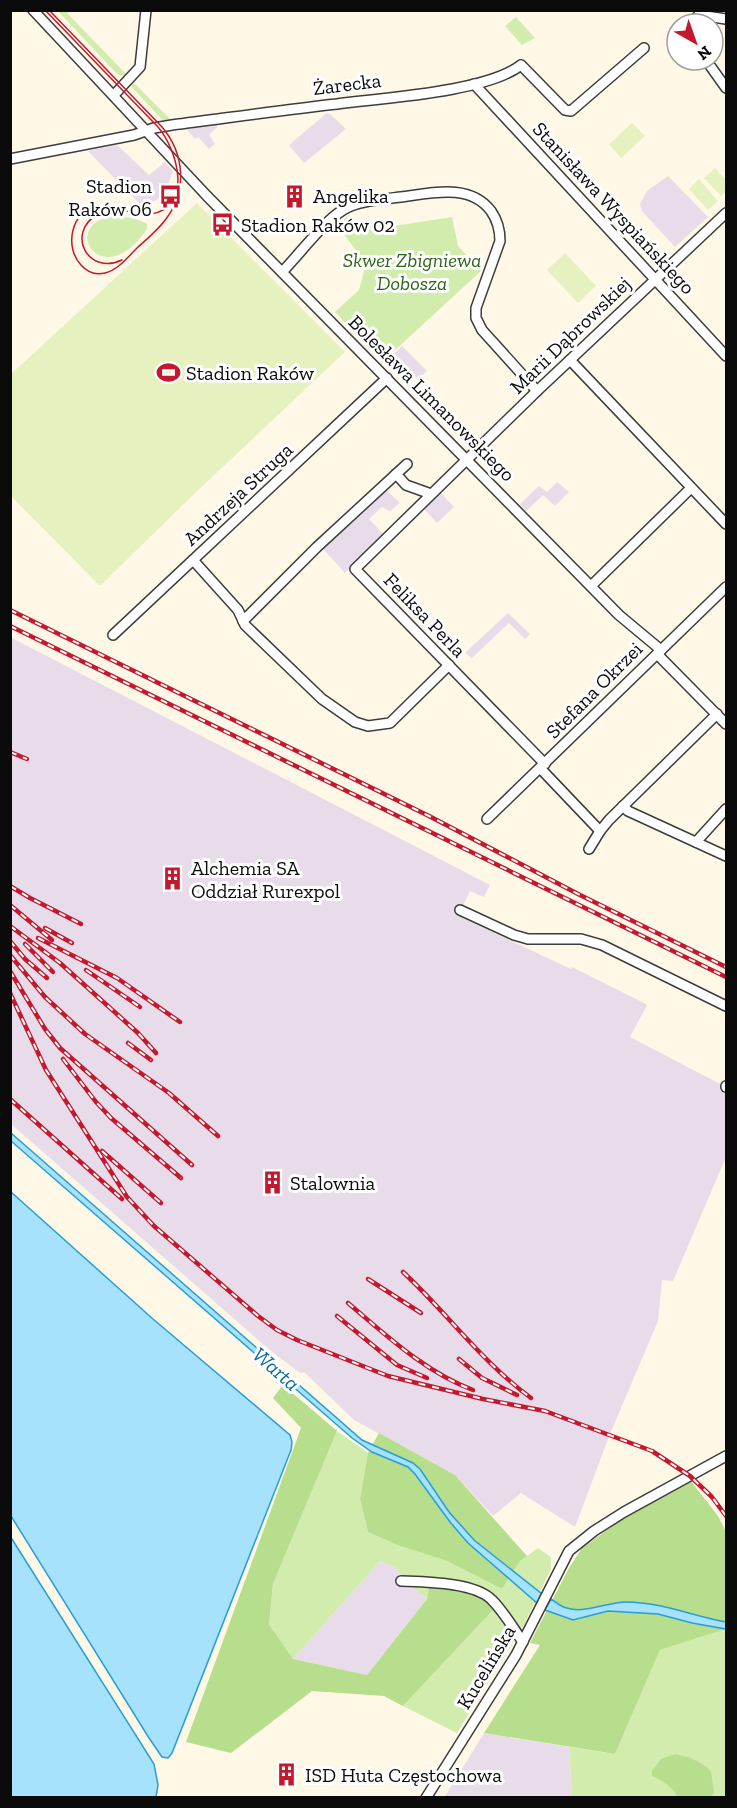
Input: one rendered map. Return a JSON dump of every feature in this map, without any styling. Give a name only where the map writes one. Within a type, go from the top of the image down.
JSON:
[{"type":"street","name":"Bolesława Limanowskiego","points":[[33,10],[146,132],[591,586],[659,652],[726,724]]},
{"type":"street","points":[[114,95],[140,67],[146,10]]},
{"type":"street","name":"Żarecka","points":[[10,159],[172,125],[431,92],[474,84],[513,71],[520,65],[565,110],[571,111],[644,48]]},
{"type":"street","points":[[715,72],[726,88]]},
{"type":"street","name":"Stanisława Wyspiańskiego","points":[[474,84],[726,356]]},
{"type":"street","points":[[282,272],[332,218],[345,209],[370,202],[433,193],[454,192],[477,197],[495,217],[500,231],[500,241],[476,308],[476,318],[482,330],[537,391]]},
{"type":"street","name":"Marii Dąbrowskiej","points":[[466,459],[726,213]]},
{"type":"street","points":[[570,360],[726,524]]},
{"type":"street","name":"Andrzeja Struga","points":[[113,635],[387,378]]},
{"type":"street","name":"Feliksa Perla","points":[[466,459],[355,568],[449,665],[600,831]]},
{"type":"street","points":[[243,621],[317,547],[407,464]]},
{"type":"street","points":[[396,474],[406,485],[431,494]]},
{"type":"street","points":[[591,586],[691,488]]},
{"type":"street","points":[[193,560],[238,610],[243,621],[322,699],[355,722],[368,726],[390,723],[449,665]]},
{"type":"street","name":"Stefana Okrzei","points":[[487,819],[726,586]]},
{"type":"street","points":[[589,849],[600,831],[623,806],[717,714]]},
{"type":"street","points":[[623,806],[628,811],[726,856]]},
{"type":"street","points":[[696,842],[726,809]]},
{"type":"street","points":[[460,910],[514,935],[528,939],[581,939],[602,945],[726,1006]]},
{"type":"street","name":"Kucelińska","points":[[426,1797],[523,1642],[569,1551],[624,1512],[726,1456]]},
{"type":"street","points":[[401,1581],[462,1586],[490,1598],[523,1642]]},
{"type":"shaded area","points":[[327,113],[346,129],[304,163],[289,145]]},
{"type":"shaded area","points":[[217,123],[217,127],[209,135],[215,144],[209,149],[185,128]]},
{"type":"shaded area","points":[[117,145],[149,175],[165,162],[173,171],[165,193],[155,201],[139,203],[88,151]]},
{"type":"shaded area","points":[[668,176],[708,217],[675,247],[642,211],[640,204],[647,191]]},
{"type":"shaded area","points":[[402,346],[427,371],[418,379],[394,354]]},
{"type":"shaded area","points":[[557,482],[569,492],[555,506],[543,495],[526,511],[520,504],[539,486],[547,492]]},
{"type":"shaded area","points":[[386,490],[400,503],[390,511],[382,507],[369,519],[384,535],[345,573],[324,550],[324,547]]},
{"type":"shaded area","points":[[440,492],[454,507],[437,523],[423,508]]},
{"type":"shaded area","points":[[508,613],[530,634],[525,639],[509,623],[472,658],[465,653]]},
{"type":"shaded area","points":[[10,637],[490,885],[484,897],[470,891],[458,916],[571,969],[572,967],[644,1003],[647,1005],[630,1037],[726,1087],[726,1157],[673,1281],[662,1280],[658,1321],[610,1434],[575,1527],[521,1493],[493,1516],[455,1475],[354,1420],[304,1372],[300,1373],[271,1351],[11,1124]]},
{"type":"shaded area","points":[[380,1561],[395,1567],[412,1587],[427,1599],[367,1675],[293,1659]]},
{"type":"shaded area","points":[[484,1733],[569,1747],[572,1797],[444,1798]]},
{"type":"green space","points":[[58,11],[70,11],[67,13],[126,74],[122,76],[117,74]]},
{"type":"green space","points":[[516,17],[535,38],[522,45],[505,26]]},
{"type":"green space","points":[[134,83],[172,121],[164,122],[131,86]]},
{"type":"green space","points":[[632,123],[645,136],[621,158],[609,144]]},
{"type":"green space","points":[[715,168],[726,180],[726,191],[721,196],[704,178]]},
{"type":"green space","points":[[699,179],[718,201],[708,210],[689,189]]},
{"type":"green space","points":[[197,203],[345,352],[100,586],[11,496],[11,374]]},
{"type":"green space","name":"Skwer Zbigniewa Dobosza","points":[[349,215],[354,232],[452,217],[458,246],[481,271],[382,362],[335,312],[359,290],[366,264],[337,225]]},
{"type":"green space","points":[[111,216],[139,220],[147,224],[147,229],[131,248],[116,256],[103,256],[93,251],[88,242],[88,232],[96,222]]},
{"type":"green space","points":[[565,253],[596,286],[578,303],[547,270]]},
{"type":"green space","points":[[283,1385],[337,1431],[273,1584],[269,1624],[293,1659],[367,1675],[427,1599],[429,1588],[473,1594],[481,1598],[493,1610],[403,1706],[384,1696],[312,1691],[231,1753],[186,1742],[301,1428],[273,1398]]},
{"type":"green space","points":[[337,1431],[368,1453],[360,1499],[368,1532],[397,1545],[447,1561],[502,1589],[520,1561],[538,1548],[551,1557],[551,1569],[524,1625],[457,1733],[403,1706],[493,1610],[429,1589],[427,1599],[412,1587],[395,1567],[380,1561],[293,1659],[269,1624],[273,1584]]},
{"type":"green space","points":[[379,1433],[455,1475],[527,1556],[520,1561],[502,1589],[447,1561],[397,1545],[368,1532],[360,1499],[368,1453]]},
{"type":"green space","points":[[690,1480],[718,1516],[726,1532],[726,1629],[660,1650],[615,1754],[484,1733],[540,1645],[530,1643],[569,1568],[582,1548],[641,1506]]},
{"type":"green space","points":[[726,1629],[726,1797],[712,1797],[714,1793],[652,1776],[670,1787],[677,1797],[572,1797],[569,1747],[615,1754],[660,1650]]},
{"type":"green space","points":[[675,1754],[694,1760],[711,1771],[714,1793],[712,1797],[677,1797],[670,1787],[652,1776],[652,1771],[661,1759]]},
{"type":"water","name":"Warta","points":[[11,1133],[362,1440],[413,1463],[420,1469],[449,1512],[474,1540],[542,1594],[537,1603],[468,1543],[408,1467],[372,1452],[352,1438],[11,1141]]},
{"type":"water","points":[[11,1192],[153,1319],[290,1435],[292,1442],[291,1450],[172,1753],[168,1758],[162,1757],[149,1738],[11,1516]]},
{"type":"water","points":[[10,1536],[154,1764],[158,1785],[156,1797],[11,1797]]},
{"type":"water","points":[[551,1599],[563,1607],[581,1610],[626,1602],[651,1604],[726,1622],[726,1629],[658,1614],[608,1611],[573,1620],[545,1610]]},
{"type":"tram line","points":[[45,10],[158,127],[171,149],[175,162],[178,176],[177,189],[173,201],[164,209],[151,214],[138,214],[110,206],[97,206],[88,209],[76,222],[72,240],[76,258],[89,271],[98,274],[105,273],[122,263],[166,219],[178,196],[179,160],[175,148],[162,127],[49,10]]},
{"type":"tram line","points":[[98,214],[88,222],[83,231],[82,241],[85,250],[99,262],[110,263],[122,260]]},
{"type":"railway","points":[[10,610],[429,816],[580,895],[726,967]]},
{"type":"railway","points":[[10,626],[726,977]]},
{"type":"railway","points":[[10,752],[27,759]]},
{"type":"railway","points":[[10,886],[81,924]]},
{"type":"railway","points":[[10,905],[52,940]]},
{"type":"railway","points":[[10,926],[60,963],[138,1033],[156,1053]]},
{"type":"railway","points":[[45,928],[72,943]]},
{"type":"railway","points":[[38,938],[117,978],[180,1022]]},
{"type":"railway","points":[[10,941],[25,959],[47,978]]},
{"type":"railway","points":[[25,944],[53,972]]},
{"type":"railway","points":[[10,955],[45,997],[85,1034],[169,1093],[218,1136]]},
{"type":"railway","points":[[86,970],[140,1007]]},
{"type":"railway","points":[[10,971],[45,1029],[60,1048],[192,1165]]},
{"type":"railway","points":[[10,993],[46,1070],[127,1197],[154,1226],[277,1330],[388,1376],[545,1411],[652,1451],[690,1476],[712,1497],[726,1516]]},
{"type":"railway","points":[[128,1043],[151,1060]]},
{"type":"railway","points":[[63,1059],[111,1118],[181,1178]]},
{"type":"railway","points":[[10,1099],[122,1199]]},
{"type":"railway","points":[[102,1151],[161,1203]]},
{"type":"railway","points":[[403,1272],[497,1369],[531,1398]]},
{"type":"railway","points":[[368,1279],[421,1313]]},
{"type":"railway","points":[[348,1303],[422,1363],[473,1390]]},
{"type":"railway","points":[[337,1316],[397,1365],[427,1378]]},
{"type":"railway","points":[[459,1359],[482,1378],[517,1395]]},
{"type":"place","name":"Angelika","points":[[295,196]]},
{"type":"place","name":"Stadion Raków 06","points":[[170,197]]},
{"type":"place","name":"Stadion Raków 02","points":[[223,225]]},
{"type":"place","name":"Stadion Raków","points":[[168,373]]},
{"type":"place","name":"Alchemia SA Oddział Rurexpol","points":[[173,879]]},
{"type":"place","name":"Stalownia","points":[[272,1183]]},
{"type":"place","name":"ISD Huta Częstochowa","points":[[287,1775]]}]
